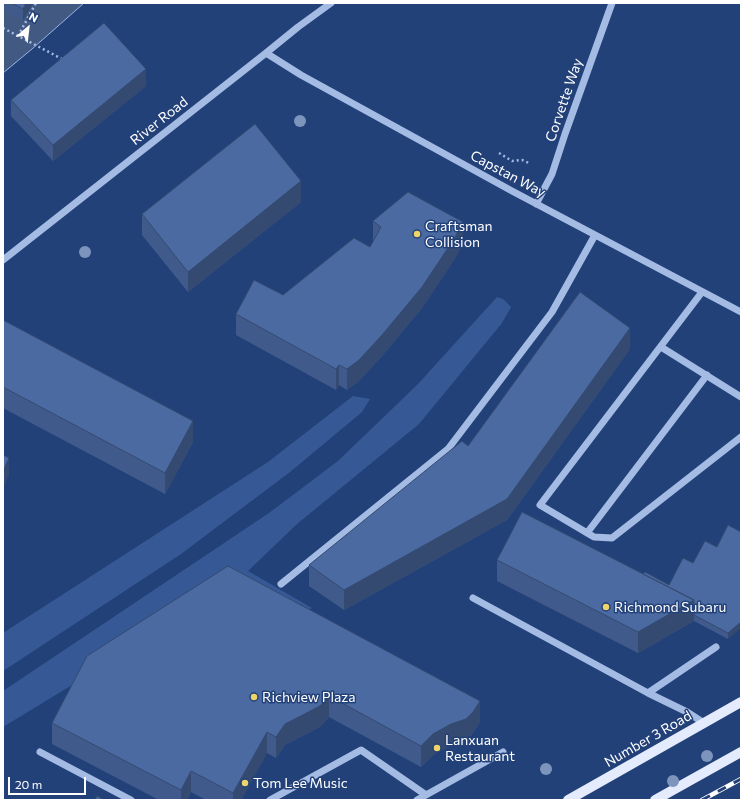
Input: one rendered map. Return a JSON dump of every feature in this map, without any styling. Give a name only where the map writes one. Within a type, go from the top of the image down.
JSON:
[{"type":"main road","name":"Number 3 Road","points":[[568,800],[741,702]]},
{"type":"main road","points":[[655,800],[741,752]]},
{"type":"street","name":"River Road","points":[[3,260],[298,27],[331,3]]},
{"type":"street","name":"Corvette Way","points":[[536,204],[552,174],[612,3]]},
{"type":"street","name":"Capstan Way","points":[[266,53],[301,75],[536,204],[741,312]]},
{"type":"street","points":[[281,584],[448,449],[552,312],[595,235]]},
{"type":"street","points":[[702,292],[540,505],[594,537],[612,538],[741,437]]},
{"type":"street","points":[[661,347],[741,397]]},
{"type":"street","points":[[587,533],[707,375]]},
{"type":"street","points":[[473,598],[648,693],[688,712],[704,723]]},
{"type":"street","points":[[648,693],[716,647]]},
{"type":"street","points":[[270,800],[361,750],[426,795]]},
{"type":"street","points":[[40,752],[131,800]]},
{"type":"street","points":[[417,800],[503,752]]},
{"type":"path","points":[[18,36],[36,3]]},
{"type":"path","points":[[3,28],[66,61]]},
{"type":"path","points":[[499,154],[512,160],[522,160],[529,163]]},
{"type":"shaded area","points":[[3,3],[84,3],[3,73]]},
{"type":"shaded area","points":[[497,297],[503,299],[511,307],[502,323],[419,424],[297,524],[248,571],[312,608],[302,614],[72,685],[3,727],[3,691],[269,513],[338,461],[418,384]]},
{"type":"shaded area","points":[[353,396],[370,399],[362,412],[290,472],[181,554],[3,671],[3,633],[268,462]]},
{"type":"building","points":[[12,3],[26,3],[23,9]]},
{"type":"building","points":[[104,23],[146,69],[53,145],[11,100]]},
{"type":"building","points":[[255,124],[301,181],[188,272],[142,214]]},
{"type":"building","points":[[408,192],[463,222],[454,239],[422,287],[382,335],[359,360],[347,369],[339,365],[336,369],[236,314],[254,280],[283,295],[354,238],[370,247],[381,227],[373,221]]},
{"type":"building","points":[[580,292],[630,328],[507,499],[344,590],[309,565],[462,441],[468,446]]},
{"type":"building","points":[[3,320],[193,421],[165,473],[3,387]]},
{"type":"building","points":[[3,455],[9,458],[3,471]]},
{"type":"building","points":[[522,512],[694,600],[638,632],[497,560]]},
{"type":"building","points":[[728,525],[741,532],[741,622],[728,633],[694,615],[694,600],[643,574],[645,572],[669,585],[683,558],[693,563],[705,541],[717,547]]},
{"type":"building","name":"Richview Plaza","points":[[228,566],[480,701],[473,712],[466,719],[451,724],[433,734],[421,746],[329,696],[320,706],[285,724],[276,737],[267,732],[233,793],[191,771],[181,790],[52,723],[87,656]]},
{"type":"building","points":[[97,796],[104,800],[95,800]]},
{"type":"railway","points":[[702,800],[741,779]]},
{"type":"place","name":"Craftsman Collision","points":[[417,234]]},
{"type":"place","name":"Richmond Subaru","points":[[606,607]]},
{"type":"place","name":"Richview Plaza","points":[[254,697]]},
{"type":"place","name":"Lanxuan Restaurant","points":[[437,748]]},
{"type":"place","name":"Tom Lee Music","points":[[245,783]]}]
